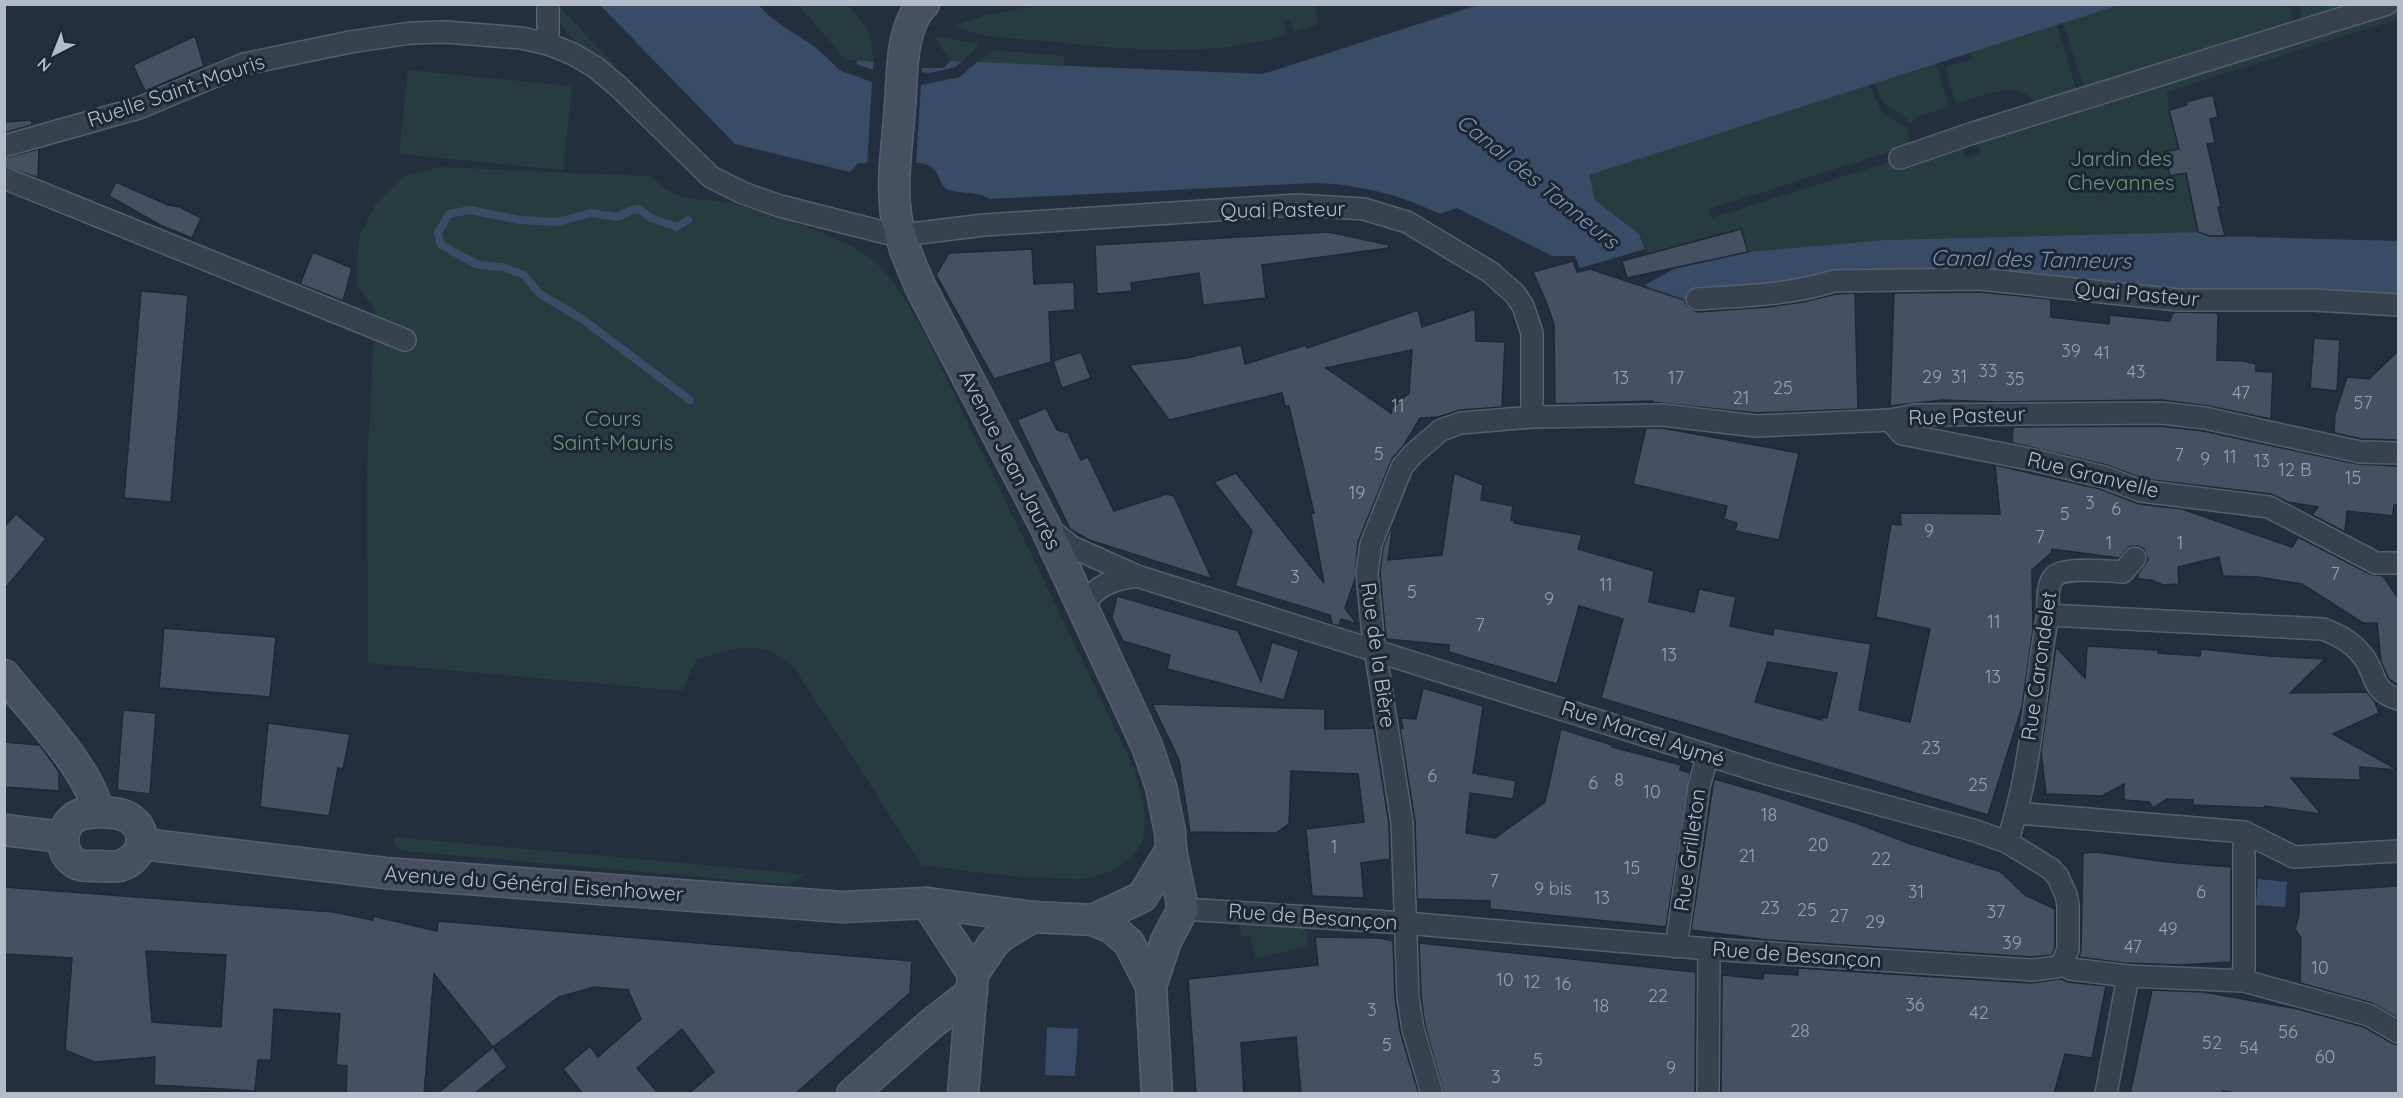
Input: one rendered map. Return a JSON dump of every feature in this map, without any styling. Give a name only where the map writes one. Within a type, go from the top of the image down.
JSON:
[{"type":"main road","name":"Avenue Jean Jaurès","points":[[918,6],[906,39],[903,61],[895,173],[896,214],[900,233],[921,288],[1044,524],[1155,764],[1166,809],[1171,850],[1183,909]]},
{"type":"main road","points":[[4,675],[84,777],[96,800],[98,812]]},
{"type":"main road","points":[[98,812],[123,815],[134,821],[141,832],[143,844],[138,855],[121,866],[115,867],[78,865],[70,858],[64,849],[65,829],[80,814],[98,812]]},
{"type":"main road","points":[[4,830],[63,837]]},
{"type":"main road","name":"Avenue du Général Eisenhower","points":[[143,844],[385,873],[842,907],[927,903],[1033,917],[1093,920]]},
{"type":"main road","points":[[1093,920],[1142,897],[1171,850]]},
{"type":"main road","points":[[927,903],[973,983],[963,1094]]},
{"type":"main road","points":[[1157,1094],[1151,986],[1166,941],[1183,909]]},
{"type":"main road","points":[[852,1094],[931,1024],[973,983],[993,944],[1001,936],[1033,917]]},
{"type":"main road","points":[[1093,920],[1112,928],[1129,943],[1151,986]]},
{"type":"street","points":[[548,4],[548,44]]},
{"type":"street","points":[[1900,158],[2387,4]]},
{"type":"street","name":"Ruelle Saint-Mauris","points":[[4,146],[139,108],[244,64],[350,42],[411,33],[446,32],[521,38],[548,44],[573,54],[614,83],[711,177],[743,193],[780,206],[886,233],[900,233]]},
{"type":"street","points":[[4,178],[405,340]]},
{"type":"street","name":"Quai Pasteur","points":[[900,233],[919,233],[984,225],[1296,206],[1364,209],[1407,222],[1490,272],[1515,294],[1523,306],[1532,333],[1532,417]]},
{"type":"street","name":"Quai Pasteur","points":[[1697,299],[1813,288],[1834,280],[1946,278],[1979,279],[2178,300],[2314,300],[2398,305]]},
{"type":"street","name":"Rue Pasteur","points":[[1532,417],[1663,415],[1756,426],[1890,420],[1915,415],[2162,413],[2205,418],[2360,452],[2398,453]]},
{"type":"street","name":"Rue de la Bière","points":[[1432,1094],[1413,1029],[1408,997],[1402,823],[1373,636],[1367,573],[1371,544],[1402,467],[1413,454],[1441,430],[1451,425],[1532,417]]},
{"type":"street","name":"Rue Granvelle","points":[[1890,420],[1902,434],[2046,463],[2104,477],[2141,491],[2269,507],[2376,562],[2398,563]]},
{"type":"street","name":"Rue Marcel Aymé","points":[[1044,524],[1072,547],[1137,576],[1768,774],[1973,830],[2007,842],[2038,860],[2058,877],[2068,905],[2068,950],[2062,963]]},
{"type":"street","name":"Rue Carondelet","points":[[2007,842],[2023,786],[2048,615],[2050,582],[2056,574],[2066,571],[2123,572],[2135,558]]},
{"type":"street","points":[[1083,605],[1093,591],[1112,581],[1137,576]]},
{"type":"street","points":[[2048,615],[2323,629],[2346,639],[2363,656],[2378,689],[2398,699]]},
{"type":"street","name":"Rue Grilleton","points":[[1676,947],[1699,786],[1708,755]]},
{"type":"street","points":[[2016,813],[2244,832],[2294,857],[2398,851]]},
{"type":"street","points":[[2244,832],[2244,981]]},
{"type":"street","name":"Rue de Besançon","points":[[1183,909],[1405,923],[1676,947],[2031,970],[2049,969],[2062,963]]},
{"type":"street","points":[[1708,1094],[1709,949]]},
{"type":"street","points":[[2062,963],[2070,969],[2128,976],[2244,981],[2369,1015],[2398,1032]]},
{"type":"street","points":[[2106,1094],[2128,976]]},
{"type":"green space","points":[[2281,4],[2291,9],[2292,26],[2085,90],[2063,22],[2119,5]]},
{"type":"green space","points":[[557,5],[619,69],[588,51],[569,36],[558,17]]},
{"type":"green space","points":[[798,5],[848,5],[870,33],[873,61],[846,60]]},
{"type":"green space","points":[[1039,5],[1314,5],[1319,24],[1294,32],[1290,20],[1283,22],[1287,34],[1260,42],[1231,47],[1168,50],[1104,47],[997,37],[955,26],[985,15]]},
{"type":"green space","points":[[2300,5],[2367,5],[2302,24]]},
{"type":"green space","name":"Jardin des Chevannes","points":[[2398,10],[2398,19],[2166,92],[2198,232],[1885,240],[1748,252],[1740,229],[1648,254],[1639,234],[1595,200],[1588,175],[1869,85],[1881,111],[1908,129],[1910,145],[1710,209],[1711,218],[1892,161],[1961,147],[1966,157],[1980,153],[1978,144],[1981,138]]},
{"type":"green space","points":[[2057,25],[2077,92],[2036,103],[2028,96],[2008,90],[1956,104],[1945,67],[1972,59],[1970,52]]},
{"type":"green space","points":[[937,36],[979,45],[960,63],[950,61],[935,38]]},
{"type":"green space","points":[[992,50],[1065,56],[1063,65],[975,64]]},
{"type":"green space","points":[[1936,64],[1949,106],[1918,117],[1911,123],[1889,108],[1881,99],[1875,83]]},
{"type":"green space","points":[[408,70],[572,86],[563,170],[399,154]]},
{"type":"green space","name":"Cours Saint-Mauris","points":[[439,167],[649,176],[682,196],[730,203],[764,212],[826,234],[862,252],[874,261],[904,298],[928,340],[1135,770],[1143,804],[1145,830],[1140,847],[1134,855],[1110,871],[1079,879],[1004,875],[922,865],[794,667],[773,652],[742,648],[696,660],[682,691],[368,663],[367,469],[375,310],[357,285],[359,238],[375,204],[404,176]]},
{"type":"green space","points":[[394,837],[805,874],[792,883],[781,884],[403,851],[394,845]]},
{"type":"green space","points":[[1240,924],[1306,927],[1308,947],[1256,958],[1250,936],[1241,937]]},
{"type":"water","name":"Canal des Tanneurs","points":[[600,5],[759,5],[777,22],[817,49],[839,69],[850,74],[858,60],[920,68],[944,68],[950,61],[1263,74],[1478,5],[2119,5],[1589,175],[1595,200],[1639,234],[1645,249],[1580,268],[1575,256],[1552,256],[1457,208],[1440,214],[1410,201],[1363,188],[1314,183],[990,199],[985,196],[949,190],[943,186],[933,168],[919,163],[858,163],[850,172],[735,144]]},
{"type":"water","name":"Canal des Tanneurs","points":[[2198,232],[2210,236],[2398,241],[2398,299],[2172,294],[1980,274],[1696,304],[1658,293],[1645,285],[1678,267],[1748,252],[1885,240]]},
{"type":"water","points":[[2258,879],[2287,882],[2285,907],[2256,905]]},
{"type":"water","points":[[1047,1027],[1078,1029],[1075,1076],[1045,1075]]},
{"type":"pier","points":[[816,44],[841,68],[849,70],[853,63],[873,70],[874,59],[922,65],[922,72],[930,73],[955,67],[963,60],[978,61],[960,77],[921,85],[916,166],[867,166],[872,82],[839,70]]},
{"type":"building","points":[[195,36],[204,66],[145,91],[133,65]]},
{"type":"building","points":[[2213,95],[2218,117],[2210,119],[2215,143],[2207,144],[2221,206],[2218,208],[2225,236],[2210,236],[2198,232],[2186,173],[2170,176],[2164,152],[2179,149],[2169,110],[2187,105],[2186,102]]},
{"type":"building","points":[[32,120],[32,125],[4,133],[4,122]]},
{"type":"building","points":[[39,149],[38,178],[4,166],[4,158]]},
{"type":"building","points":[[116,182],[168,205],[180,207],[201,218],[192,238],[160,225],[109,196]]},
{"type":"building","points":[[1741,229],[1748,252],[1627,278],[1622,261]]},
{"type":"building","points":[[1329,232],[1389,245],[1389,248],[1262,265],[1266,298],[1203,305],[1199,273],[1131,283],[1132,291],[1097,294],[1095,245]]},
{"type":"building","points":[[1032,249],[1034,284],[1074,282],[1075,310],[1049,312],[1051,362],[994,379],[936,275],[949,253]]},
{"type":"building","points":[[313,252],[352,268],[343,301],[300,284]]},
{"type":"building","points":[[1573,261],[1577,272],[1590,269],[1684,300],[1687,306],[1697,312],[1768,307],[1836,294],[1855,293],[1858,409],[1756,413],[1652,401],[1555,404],[1554,325],[1533,272]]},
{"type":"building","points":[[141,291],[188,295],[171,502],[124,498]]},
{"type":"building","points":[[1978,292],[2051,299],[2051,317],[2109,324],[2110,315],[2169,321],[2174,312],[2218,313],[2217,360],[2243,361],[2256,364],[2256,371],[2273,372],[2271,419],[2208,406],[2161,400],[1997,402],[1943,400],[1890,406],[1894,293]]},
{"type":"building","points":[[1475,309],[1476,341],[1505,342],[1502,407],[1460,410],[1438,417],[1420,418],[1404,445],[1392,459],[1358,542],[1355,579],[1345,608],[1357,624],[1341,619],[1339,626],[1332,624],[1330,615],[1235,586],[1252,531],[1214,482],[1236,473],[1324,583],[1311,514],[1314,513],[1289,406],[1285,406],[1282,393],[1169,420],[1129,365],[1187,358],[1241,345],[1245,364],[1306,345],[1307,348],[1418,310],[1422,327]],"holes":[[[1412,350],[1409,393],[1392,408],[1391,413],[1326,368]]]},
{"type":"building","points":[[2314,338],[2340,340],[2337,391],[2310,388]]},
{"type":"building","points":[[2398,351],[2398,440],[2362,439],[2334,433],[2335,414],[2347,377],[2369,379]]},
{"type":"building","points":[[1081,352],[1091,378],[1062,388],[1053,361]]},
{"type":"building","points":[[1046,408],[1057,430],[1068,433],[1081,460],[1088,457],[1114,511],[1167,494],[1174,496],[1212,579],[1089,540],[1070,529],[1017,420]]},
{"type":"building","points":[[2160,426],[2203,431],[2357,464],[2398,466],[2398,505],[2394,505],[2393,516],[2347,511],[2345,532],[2312,515],[2318,507],[2288,502],[2271,494],[2144,479],[2107,465],[2012,443],[2013,427]]},
{"type":"building","points":[[1646,428],[1662,428],[1799,453],[1779,540],[1735,531],[1737,523],[1724,519],[1727,506],[1633,484]]},
{"type":"building","points":[[1995,465],[2100,489],[2139,504],[2182,509],[2292,547],[2298,537],[2370,574],[2383,576],[2398,598],[2398,685],[2389,679],[2381,662],[2377,623],[2363,623],[2302,584],[2258,577],[2223,576],[2219,557],[2178,567],[2179,584],[2163,585],[2151,580],[2138,579],[2138,574],[2148,560],[2144,549],[2138,546],[2130,546],[2119,558],[2052,549],[2052,552],[2032,570],[2033,629],[2022,707],[1988,815],[1601,698],[1623,619],[1579,606],[1557,684],[1449,652],[1449,645],[1386,639],[1380,573],[1383,547],[1390,530],[1392,531],[1388,560],[1442,555],[1454,473],[1483,485],[1481,500],[1513,506],[1511,520],[1515,521],[1514,523],[1582,535],[1578,549],[1654,571],[1649,602],[1694,612],[1699,589],[1736,597],[1730,626],[1773,635],[1774,628],[1871,644],[1859,710],[1910,722],[1930,629],[1876,617],[1891,524],[1901,525],[1900,513],[2000,514]],"holes":[[[1768,662],[1837,673],[1827,718],[1822,717],[1822,720],[1755,702]]]},
{"type":"building","points":[[16,514],[46,539],[4,590],[4,527]]},
{"type":"building","points":[[1117,596],[1238,631],[1261,681],[1272,642],[1299,651],[1284,700],[1167,669],[1170,655],[1123,641],[1112,618]]},
{"type":"building","points":[[164,628],[276,637],[270,697],[159,688]]},
{"type":"building","points":[[2087,646],[2158,650],[2158,653],[2200,656],[2201,649],[2325,659],[2290,693],[2367,692],[2375,702],[2379,713],[2333,734],[2398,770],[2360,767],[2360,780],[2291,778],[2321,814],[2265,806],[2265,808],[2193,805],[2193,800],[2167,799],[2153,808],[2149,802],[2124,800],[2124,784],[2102,796],[2046,794],[2041,751],[2056,647],[2085,678]]},
{"type":"building","points":[[1423,688],[1483,706],[1473,773],[1516,781],[1513,799],[1470,793],[1466,833],[1495,838],[1545,802],[1561,729],[1612,745],[1612,747],[1681,765],[1680,770],[1690,773],[1666,927],[1490,909],[1490,901],[1417,899],[1415,821],[1400,728],[1403,728],[1401,718],[1416,719]]},
{"type":"building","points":[[1152,704],[1325,709],[1325,729],[1374,728],[1389,824],[1390,859],[1361,863],[1364,898],[1312,896],[1306,829],[1364,822],[1358,774],[1291,771],[1289,824],[1276,833],[1190,832],[1179,760]]},
{"type":"building","points":[[123,710],[156,713],[150,794],[117,790]]},
{"type":"building","points":[[268,723],[350,734],[343,769],[338,768],[329,816],[260,807]]},
{"type":"building","points":[[4,742],[40,745],[59,772],[59,791],[4,787]]},
{"type":"building","points":[[1714,779],[1764,793],[1859,824],[1908,843],[2001,872],[2025,895],[2055,909],[2055,947],[2052,955],[2032,957],[1768,940],[1691,930]]},
{"type":"building","points":[[2096,852],[2167,862],[2231,867],[2231,962],[2180,965],[2123,963],[2079,957],[2083,853]]},
{"type":"building","points":[[2398,886],[2398,1018],[2372,1003],[2300,983],[2301,938],[2295,929],[2299,915],[2299,892]]},
{"type":"building","points":[[4,887],[334,912],[373,920],[373,916],[437,931],[438,921],[912,961],[910,993],[795,1094],[688,1094],[714,1072],[682,1029],[637,1068],[659,1094],[583,1094],[563,1069],[590,1046],[598,1057],[641,1019],[628,990],[594,987],[559,997],[493,1047],[434,974],[424,1094],[346,1094],[347,1066],[336,1065],[340,1014],[274,1009],[271,1060],[258,1060],[255,1091],[154,1085],[155,1057],[94,1062],[65,1050],[72,958],[4,954]],"holes":[[[146,951],[226,955],[221,1027],[152,1022]]]},
{"type":"building","points":[[1315,937],[1380,938],[1393,941],[1395,997],[1400,1031],[1419,1094],[1301,1094],[1296,1037],[1241,1043],[1244,1094],[1196,1094],[1188,979],[1318,965]]},
{"type":"building","points":[[1419,943],[1696,972],[1695,1094],[1444,1094],[1425,1026],[1421,996]]},
{"type":"building","points":[[1798,968],[2031,983],[2061,979],[2068,982],[2106,986],[2092,1058],[2065,1054],[2054,1094],[1721,1094],[1722,975],[1763,979],[1764,973],[1798,975]]},
{"type":"building","points":[[2152,990],[2204,992],[2298,1009],[2364,1027],[2398,1045],[2398,1094],[2241,1094],[2223,1091],[2222,1094],[2130,1094]]},
{"type":"building","points":[[493,1047],[507,1067],[474,1094],[437,1094]]},
{"type":"waterway","points":[[688,220],[677,227],[651,218],[639,209],[617,217],[590,213],[558,222],[519,220],[470,210],[449,214],[438,233],[441,245],[478,265],[503,267],[524,275],[540,294],[582,319],[690,400]]}]
